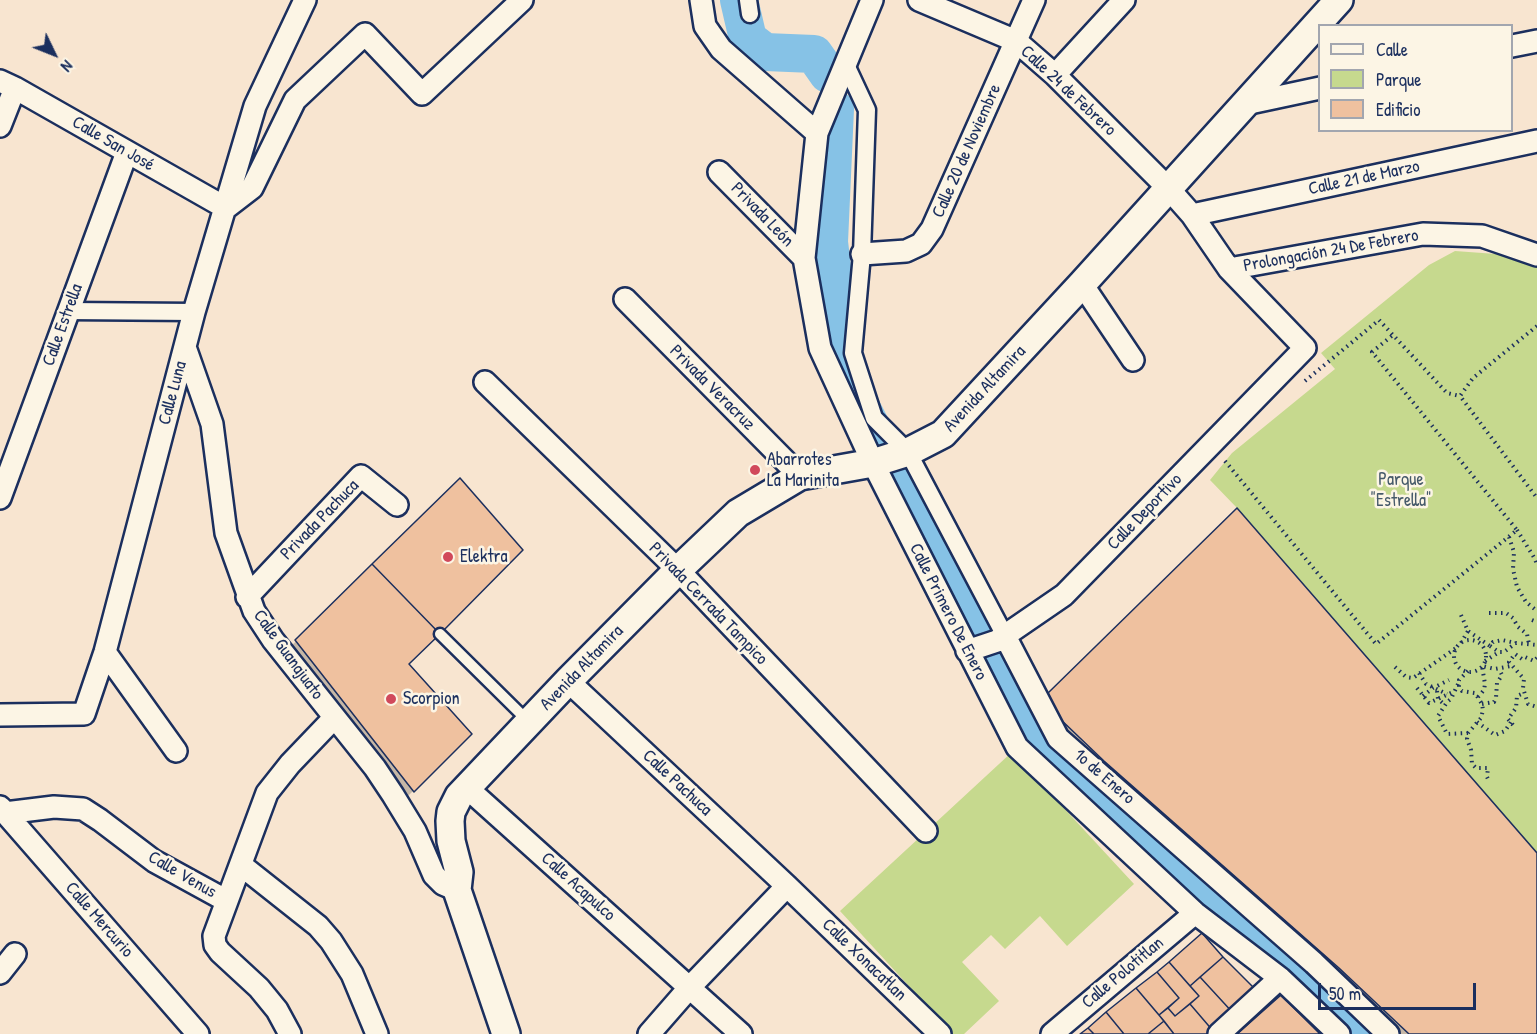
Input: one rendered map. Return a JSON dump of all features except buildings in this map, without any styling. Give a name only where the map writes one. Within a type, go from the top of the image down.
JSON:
[{"type":"street","name":"Calle Luna","points":[[0,715],[84,714],[105,652],[194,312],[255,106],[305,0]]},
{"type":"street","points":[[226,208],[252,188],[295,100],[365,34],[422,94],[522,0]]},
{"type":"street","points":[[701,0],[705,26],[721,49],[817,132]]},
{"type":"street","name":"Calle Primero De Enero","points":[[872,0],[817,132],[804,258],[820,348],[873,463],[971,650],[1017,747],[1195,913],[1280,978],[1339,1034]]},
{"type":"street","name":"Calle 24 de Febrero","points":[[919,0],[1016,41],[1055,75],[1169,189],[1192,215],[1229,269],[1305,348]]},
{"type":"street","name":"Calle 20 de Noviembre","points":[[862,254],[906,251],[921,244],[932,229],[1034,0]]},
{"type":"street","points":[[1055,75],[1124,0]]},
{"type":"street","name":"Avenida Altamira","points":[[506,1034],[457,890],[459,872],[450,821],[454,804],[466,787],[678,570],[738,513],[800,476],[873,463],[908,452],[943,434],[1169,189],[1331,3]]},
{"type":"street","points":[[1513,46],[1537,41]]},
{"type":"street","points":[[846,65],[867,110],[862,254],[853,353],[874,418],[908,452]]},
{"type":"street","points":[[0,126],[8,84]]},
{"type":"street","name":"Calle San José","points":[[8,84],[226,208]]},
{"type":"street","points":[[1245,104],[1318,88]]},
{"type":"street","name":"Calle 21 de Marzo","points":[[1192,215],[1537,141]]},
{"type":"street","name":"Calle Estrella","points":[[0,498],[127,152]]},
{"type":"street","name":"Privada León","points":[[719,172],[804,258]]},
{"type":"street","name":"Prolongación 24 De Febrero","points":[[1229,269],[1423,234],[1482,236],[1537,255]]},
{"type":"street","points":[[1082,284],[1133,360]]},
{"type":"street","name":"Privada Veracruz","points":[[625,299],[800,476]]},
{"type":"street","points":[[67,311],[194,312]]},
{"type":"street","name":"Calle Guanajuato","points":[[185,347],[212,424],[226,533],[247,597],[266,631],[375,768],[406,814],[434,875],[443,884],[457,890]]},
{"type":"street","name":"Calle Deportivo","points":[[971,650],[1001,639],[1064,595],[1305,348]]},
{"type":"street","name":"Privada Cerrada Tampico","points":[[485,382],[678,570],[926,831]]},
{"type":"street","name":"1o de Enero","points":[[908,452],[1001,639],[1058,738],[1314,963],[1388,1034]]},
{"type":"street","name":"Privada Pachuca","points":[[247,597],[361,476],[397,505]]},
{"type":"street","points":[[105,652],[176,751]]},
{"type":"street","name":"Calle Pachuca","points":[[568,681],[787,886]]},
{"type":"street","name":"Calle Venus","points":[[3,810],[54,807],[83,809],[154,861],[228,901],[267,793],[290,764],[334,718]]},
{"type":"street","name":"Calle Acapulco","points":[[466,787],[741,1034]]},
{"type":"street","name":"Calle Mercurio","points":[[3,810],[198,1034]]},
{"type":"street","points":[[241,865],[318,926],[331,941],[352,974],[377,1034]]},
{"type":"street","points":[[649,1034],[690,987],[787,886]]},
{"type":"street","name":"Calle Xonacatlan","points":[[787,886],[927,1030]]},
{"type":"street","points":[[228,901],[214,936],[215,945],[259,988],[277,1010],[290,1034]]},
{"type":"street","name":"Calle Polotitlan","points":[[1052,1034],[1195,913]]},
{"type":"street","points":[[0,973],[15,954]]},
{"type":"street","points":[[1219,1034],[1280,978]]},
{"type":"lane","points":[[440,634],[529,723]]},
{"type":"path","points":[[1329,361],[1379,320],[1447,393],[1460,396],[1537,498]]},
{"type":"path","points":[[1460,396],[1473,378],[1537,326]]},
{"type":"path","points":[[1392,335],[1372,352],[1517,530],[1537,565]]},
{"type":"path","points":[[1388,381],[1393,377]]},
{"type":"path","points":[[1226,461],[1376,644],[1517,530]]},
{"type":"path","points":[[1509,537],[1514,552],[1513,569],[1517,587],[1526,602],[1537,611]]},
{"type":"path","points":[[1489,613],[1506,613],[1513,618],[1518,627],[1527,634],[1529,644]]},
{"type":"path","points":[[1461,615],[1468,631],[1502,652],[1509,659],[1511,666],[1524,679],[1524,693],[1528,704],[1537,707]]},
{"type":"path","points":[[1468,631],[1458,646],[1455,658],[1459,668],[1468,671],[1473,671],[1489,657],[1516,643]]},
{"type":"path","points":[[1395,667],[1406,677],[1413,678],[1458,646],[1470,640],[1479,643],[1485,652],[1483,664],[1485,684],[1484,690],[1478,697]]},
{"type":"path","points":[[1490,646],[1493,642],[1502,640],[1537,645]]},
{"type":"path","points":[[1447,654],[1455,658]]},
{"type":"path","points":[[1509,659],[1515,654],[1522,659],[1525,657],[1534,661],[1537,658]]},
{"type":"path","points":[[1483,664],[1499,669],[1511,666]]},
{"type":"path","points":[[1482,704],[1494,702],[1496,698],[1497,683],[1502,675],[1499,669]]},
{"type":"path","points":[[1468,671],[1438,716],[1448,734],[1468,733]]},
{"type":"path","points":[[1419,673],[1426,684],[1448,694]]},
{"type":"path","points":[[1423,696],[1449,680]]},
{"type":"path","points":[[1458,684],[1462,691],[1475,693],[1482,704],[1483,710],[1468,733],[1467,739],[1472,764],[1476,768],[1488,768],[1489,781]]},
{"type":"path","points":[[1417,688],[1429,703],[1454,692]]},
{"type":"path","points":[[1435,689],[1438,699],[1445,705]]},
{"type":"path","points":[[1477,722],[1495,735],[1505,731],[1512,724],[1508,719],[1516,708],[1517,696],[1524,693]]},
{"type":"green space","name":"Parque \"Estrella\"","points":[[1455,251],[1537,257],[1537,853],[1237,508],[1210,480],[1232,453],[1335,369],[1321,353],[1429,265]]},
{"type":"green space","points":[[1012,752],[1134,884],[1067,946],[1040,916],[1005,949],[991,935],[962,962],[999,1001],[964,1034],[953,1034],[840,911]]},
{"type":"waterway","points":[[739,0],[748,39],[765,52],[814,54],[828,74]]},
{"type":"waterway","points":[[835,109],[829,242],[845,376],[878,440],[902,473],[986,645],[1031,748],[1287,966],[1358,1034]]},
{"type":"place","name":"Abarrotes La Marinita","points":[[755,470]]},
{"type":"place","name":"Elektra","points":[[448,557]]},
{"type":"place","name":"Scorpion","points":[[391,699]]}]
